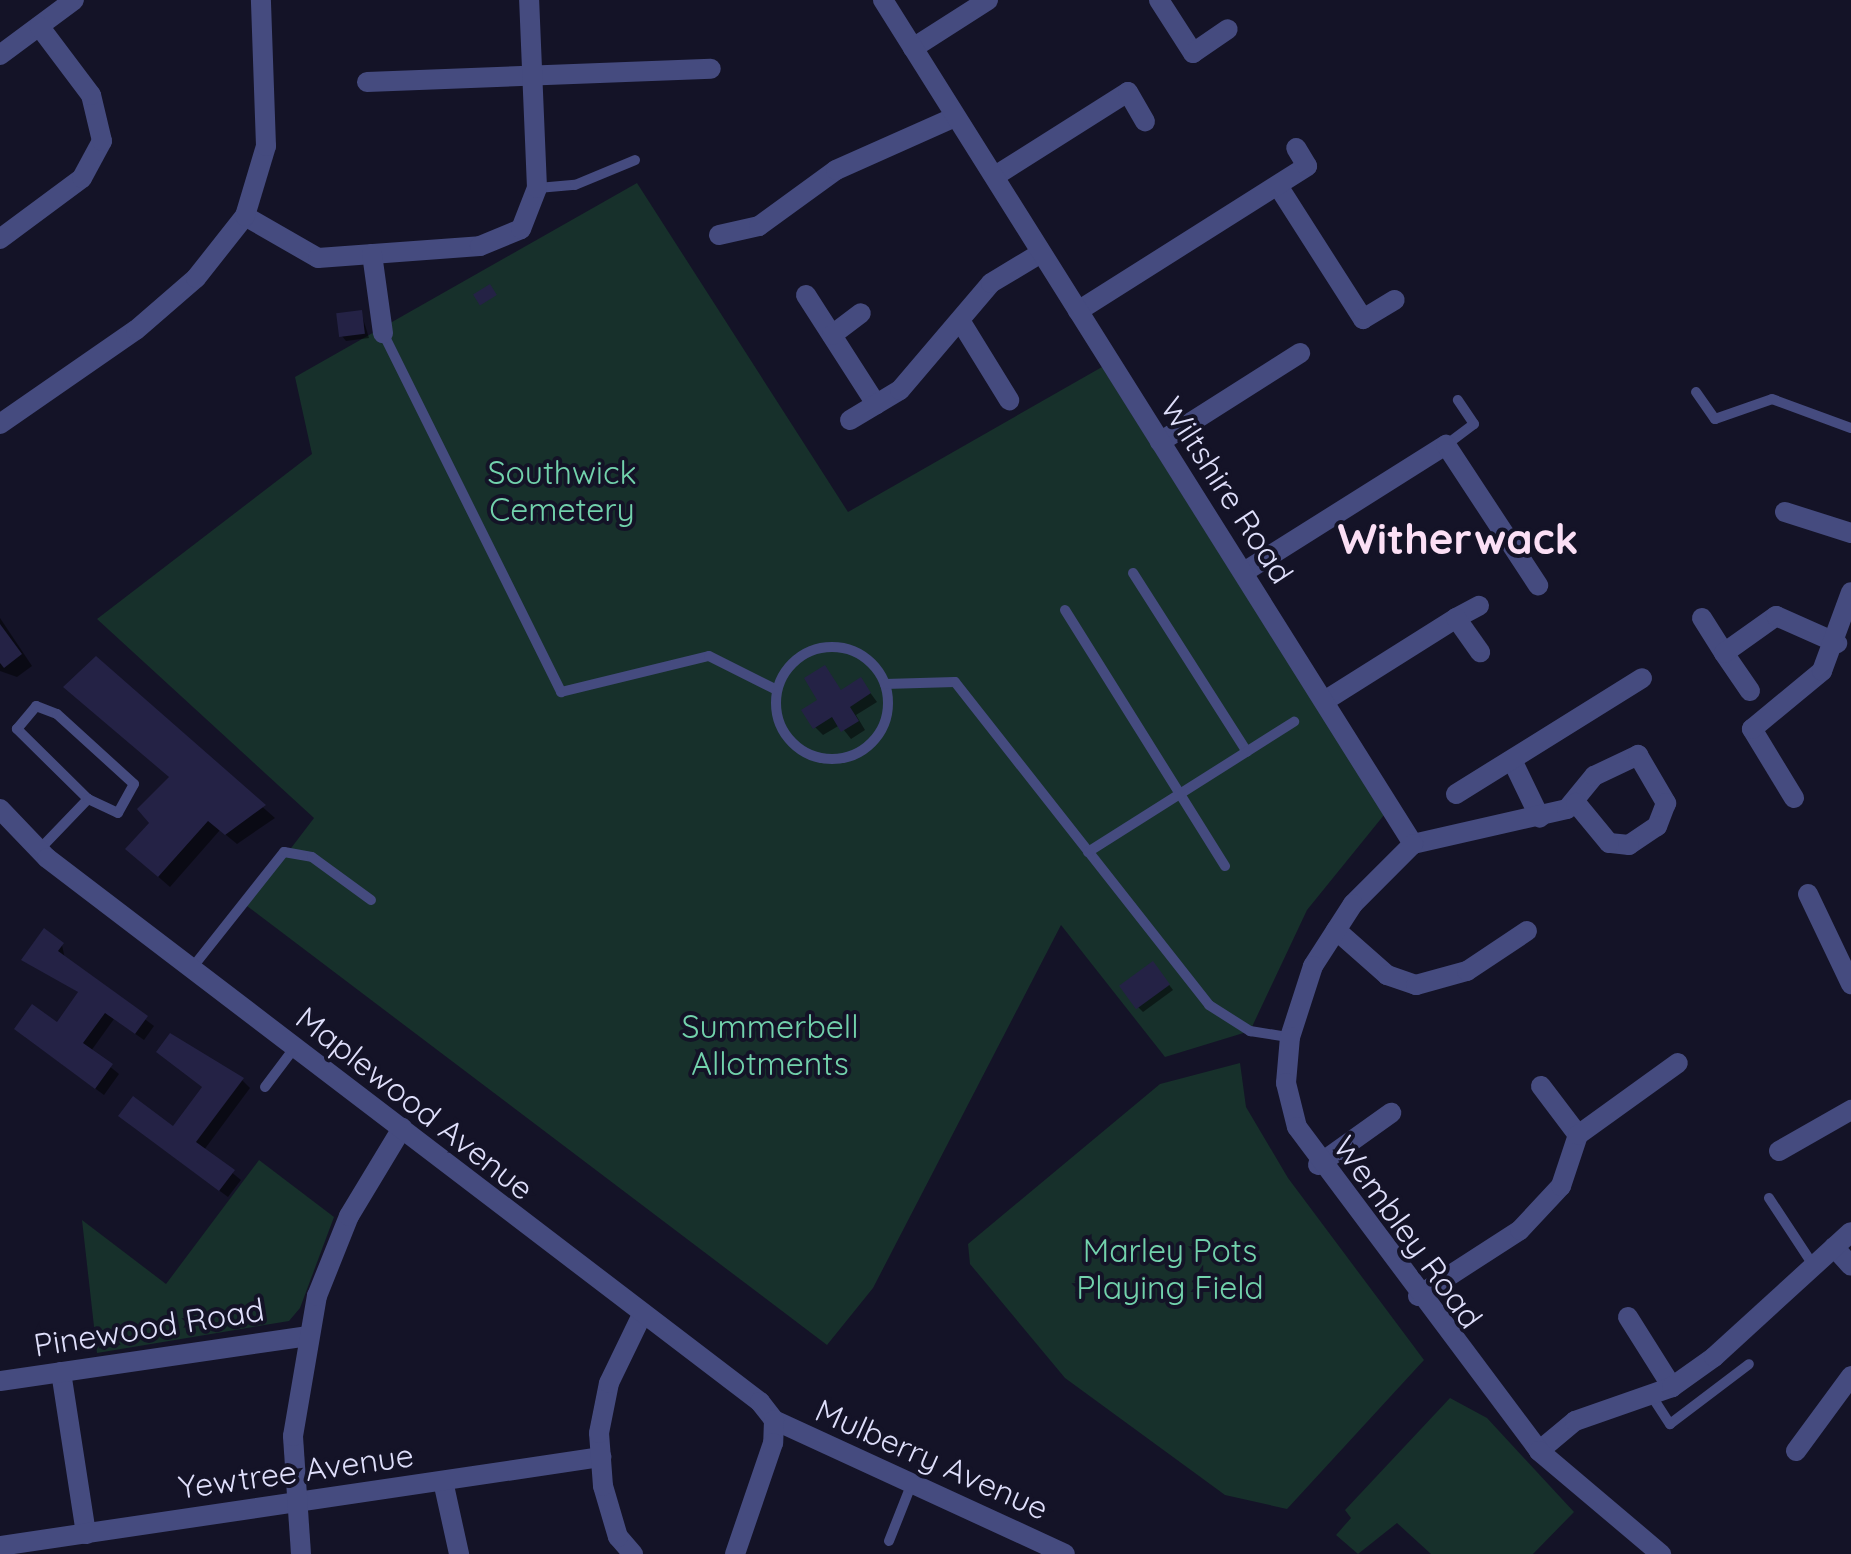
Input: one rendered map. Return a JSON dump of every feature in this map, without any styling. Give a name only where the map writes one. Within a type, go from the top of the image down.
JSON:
[{"type":"street","points":[[0,55],[74,0]]},
{"type":"street","points":[[0,424],[136,330],[196,278],[244,216],[266,146],[262,0]]},
{"type":"street","points":[[244,216],[318,258],[504,241],[534,212],[537,188],[530,0]]},
{"type":"street","name":"Wiltshire Road","points":[[883,0],[1413,844]]},
{"type":"street","points":[[913,48],[988,0]]},
{"type":"street","points":[[1158,0],[1193,53],[1228,29]]},
{"type":"street","points":[[0,239],[82,178],[102,141],[90,96],[39,26]]},
{"type":"street","points":[[367,82],[711,69]]},
{"type":"street","points":[[995,176],[1128,92],[1146,121]]},
{"type":"street","points":[[719,235],[759,226],[836,170],[955,117]]},
{"type":"street","points":[[1078,311],[1306,166],[1296,148]]},
{"type":"street","points":[[1278,186],[1363,319],[1395,300]]},
{"type":"street","points":[[850,420],[876,404],[961,322],[991,284],[1041,253]]},
{"type":"street","points":[[372,254],[382,333]]},
{"type":"street","points":[[806,294],[876,404]]},
{"type":"street","points":[[832,335],[862,313]]},
{"type":"street","points":[[961,322],[1009,400]]},
{"type":"street","points":[[1160,442],[1300,353]]},
{"type":"street","points":[[1244,572],[1446,445],[1538,585]]},
{"type":"street","points":[[1785,512],[1851,533]]},
{"type":"street","points":[[1794,798],[1752,729],[1800,696],[1837,643],[1851,592]]},
{"type":"street","points":[[1326,700],[1479,606]]},
{"type":"street","points":[[1724,653],[1776,616],[1837,643]]},
{"type":"street","points":[[1456,618],[1480,652]]},
{"type":"street","points":[[1702,618],[1750,691]]},
{"type":"street","points":[[1456,794],[1642,678]]},
{"type":"street","points":[[1413,844],[1540,818],[1576,803],[1594,776],[1638,754],[1666,802],[1657,826],[1629,846],[1609,843],[1576,803]]},
{"type":"street","points":[[1512,760],[1540,818]]},
{"type":"street","name":"Maplewood Avenue","points":[[0,809],[38,850],[402,1128],[640,1319],[774,1420]]},
{"type":"street","name":"Wembley Road","points":[[1413,844],[1336,930],[1290,1037],[1286,1084],[1318,1165],[1539,1451],[1637,1547],[1662,1554]]},
{"type":"street","points":[[1808,894],[1851,984]]},
{"type":"street","points":[[1336,930],[1387,976],[1416,986],[1468,971],[1527,931]]},
{"type":"street","points":[[1418,1296],[1520,1230],[1561,1186],[1578,1136],[1678,1064]]},
{"type":"street","points":[[1541,1086],[1578,1136]]},
{"type":"street","points":[[1779,1151],[1851,1110]]},
{"type":"street","points":[[1318,1165],[1391,1114]]},
{"type":"street","points":[[302,1554],[294,1436],[307,1336],[330,1256],[402,1128]]},
{"type":"street","points":[[1539,1451],[1575,1421],[1672,1386],[1851,1232]]},
{"type":"street","points":[[1834,1247],[1851,1266]]},
{"type":"street","points":[[1628,1317],[1672,1386]]},
{"type":"street","points":[[634,1554],[618,1537],[600,1457],[608,1383],[640,1319]]},
{"type":"street","name":"Pinewood Road","points":[[0,1381],[307,1336]]},
{"type":"street","points":[[62,1372],[86,1534]]},
{"type":"street","points":[[1796,1451],[1851,1376]]},
{"type":"street","points":[[735,1554],[774,1420]]},
{"type":"street","name":"Mulberry Avenue","points":[[774,1420],[1065,1554]]},
{"type":"street","name":"Yewtree Avenue","points":[[0,1546],[297,1497],[443,1481],[600,1457]]},
{"type":"street","points":[[443,1481],[458,1554]]},
{"type":"lane","points":[[537,188],[575,185],[635,160]]},
{"type":"lane","points":[[382,333],[562,692],[709,656],[777,690],[792,743],[844,758],[886,722],[885,684],[863,656],[829,646],[796,660],[777,690]]},
{"type":"lane","points":[[1696,392],[1715,419],[1772,399],[1851,428]]},
{"type":"lane","points":[[1446,445],[1474,424],[1458,400]]},
{"type":"lane","points":[[1133,573],[1247,752]]},
{"type":"lane","points":[[1065,610],[1225,866]]},
{"type":"lane","points":[[885,684],[955,682],[1209,1005],[1250,1031],[1290,1037]]},
{"type":"lane","points":[[36,706],[57,714],[134,784],[118,813],[88,799],[17,729],[36,706]]},
{"type":"lane","points":[[1088,852],[1294,722]]},
{"type":"lane","points":[[38,850],[88,799]]},
{"type":"lane","points":[[192,968],[284,852],[312,857],[371,900]]},
{"type":"lane","points":[[264,1087],[295,1047]]},
{"type":"lane","points":[[1769,1198],[1814,1265]]},
{"type":"lane","points":[[1651,1395],[1670,1424],[1749,1364]]},
{"type":"lane","points":[[889,1541],[913,1482]]},
{"type":"green space","points":[[637,183],[848,512],[1102,367],[1384,815],[1307,910],[1250,1031],[1165,1057],[1061,925],[873,1288],[827,1345],[247,906],[314,818],[97,619],[312,454],[295,377]]},
{"type":"green space","name":"Marley Pots Playing Field","points":[[1240,1063],[1246,1107],[1288,1178],[1424,1360],[1287,1509],[1225,1495],[1065,1378],[970,1264],[968,1244],[1160,1084]]},
{"type":"green space","points":[[259,1160],[334,1217],[300,1308],[289,1321],[97,1353],[82,1220],[166,1284]]},
{"type":"green space","points":[[1450,1398],[1487,1418],[1574,1512],[1533,1554],[1431,1554],[1397,1523],[1358,1554],[1336,1535],[1351,1518],[1345,1510]]},
{"type":"building","points":[[490,284],[497,295],[480,306],[473,295]]},
{"type":"building","points":[[362,310],[365,334],[339,337],[336,313]]},
{"type":"building","points":[[0,624],[22,654],[4,668],[0,663]]},
{"type":"building","points":[[96,656],[266,805],[225,835],[208,821],[158,877],[125,849],[149,823],[137,809],[169,777],[63,687]]},
{"type":"building","points":[[825,665],[841,690],[861,677],[871,693],[850,707],[859,721],[841,732],[832,717],[813,729],[801,710],[817,700],[804,678]]},
{"type":"building","points":[[44,928],[64,943],[58,951],[148,1016],[135,1034],[105,1013],[83,1043],[113,1064],[95,1089],[14,1029],[32,1004],[57,1022],[78,992],[21,960]]},
{"type":"building","points":[[1153,961],[1170,984],[1136,1009],[1119,986]]},
{"type":"building","points":[[170,1033],[244,1078],[196,1142],[235,1170],[219,1191],[118,1116],[133,1096],[173,1126],[202,1087],[156,1052]]},
{"type":"district","name":"Witherwack","points":[[1458,539]]},
{"type":"park label","name":"Southwick Cemetery","points":[[562,492]]},
{"type":"park label","name":"Summerbell Allotments","points":[[770,1046]]}]
